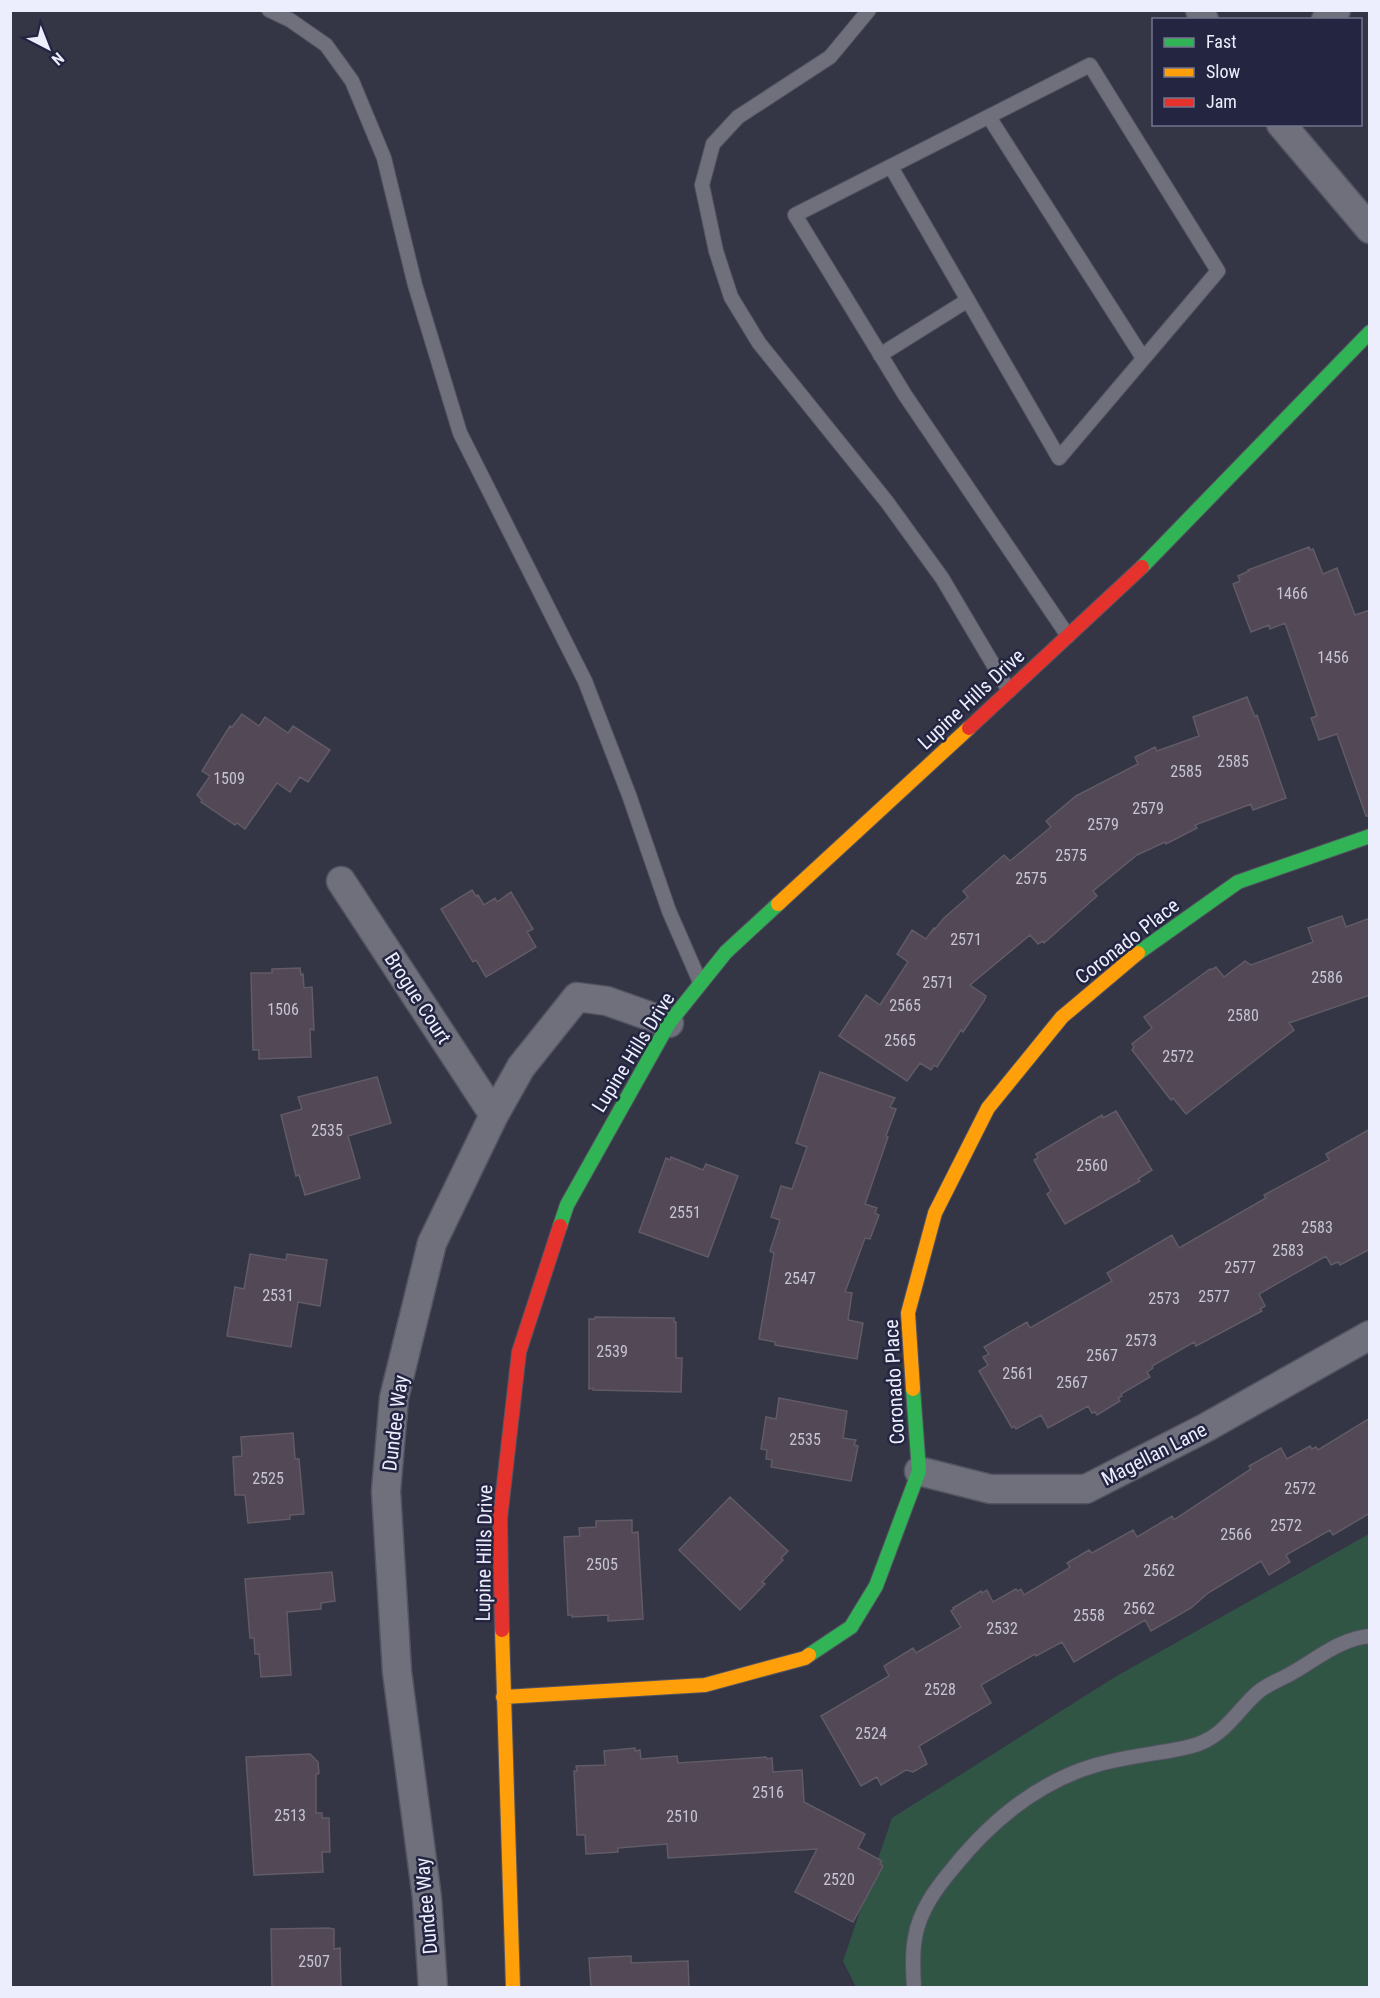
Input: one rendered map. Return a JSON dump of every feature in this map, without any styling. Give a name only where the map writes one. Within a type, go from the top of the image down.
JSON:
[{"type":"street","points":[[1283,126],[1370,229]]},
{"type":"street","name":"Lupine Hills Drive","points":[[513,1988],[503,1698],[500,1519],[519,1352],[567,1205],[669,1023],[726,952],[1146,564],[1370,332]]},
{"type":"street","name":"Coronado Place","points":[[503,1698],[705,1685],[805,1659],[851,1627],[876,1586],[919,1472],[908,1313],[935,1213],[988,1108],[1062,1017],[1144,948],[1238,882],[1370,836]]},
{"type":"street","name":"Brogue Court","points":[[341,881],[495,1115]]},
{"type":"street","name":"Dundee Way","points":[[433,1988],[427,1898],[397,1672],[386,1491],[394,1398],[432,1242],[521,1067],[577,997],[607,1001],[669,1023]]},
{"type":"street","name":"Magellan Lane","points":[[919,1472],[990,1489],[1086,1489],[1205,1428],[1370,1335]]},
{"type":"lane","points":[[269,10],[290,20],[326,45],[352,81],[384,158],[415,285],[460,433],[585,681],[629,795],[669,911],[700,984]]},
{"type":"lane","points":[[869,10],[830,57],[738,117],[713,144],[702,184],[716,251],[731,297],[759,343],[887,502],[942,578],[1009,691]]},
{"type":"lane","points":[[891,167],[1059,458],[1218,271],[1090,65],[795,215],[905,395],[1068,636]]},
{"type":"lane","points":[[989,117],[1143,358]]},
{"type":"lane","points":[[880,355],[968,300]]},
{"type":"lane","points":[[914,1988],[912,1966],[915,1936],[921,1916],[937,1887],[993,1824],[1018,1804],[1049,1784],[1088,1768],[1203,1742],[1224,1728],[1266,1686],[1292,1673],[1331,1648],[1347,1641],[1370,1636]]},
{"type":"green space","points":[[1369,1534],[1369,1987],[856,1987],[843,1961],[892,1818],[1115,1677]]},
{"type":"building","points":[[1309,547],[1310,550],[1313,549],[1323,574],[1337,568],[1355,615],[1370,610],[1370,816],[1366,816],[1337,734],[1319,740],[1311,718],[1317,716],[1285,623],[1270,629],[1269,625],[1251,632],[1233,584],[1240,581],[1238,576],[1248,570]]},
{"type":"building","points":[[1247,697],[1255,717],[1257,715],[1286,798],[1253,810],[1251,804],[1195,825],[1197,828],[1166,844],[1165,842],[1137,855],[1093,891],[1097,896],[1044,943],[1043,941],[1038,944],[1030,935],[970,985],[986,996],[984,1001],[963,1032],[961,1030],[937,1067],[934,1065],[931,1070],[920,1063],[907,1081],[839,1036],[866,995],[880,1005],[908,962],[897,954],[912,930],[926,939],[944,918],[968,897],[963,891],[1004,855],[1010,861],[1051,827],[1046,821],[1076,796],[1138,764],[1135,757],[1155,747],[1157,751],[1199,736],[1193,717]]},
{"type":"building","points":[[242,714],[259,726],[265,717],[288,733],[293,726],[330,750],[308,782],[300,777],[290,792],[277,783],[245,829],[237,823],[235,825],[201,802],[202,800],[197,795],[210,776],[202,771],[230,726],[232,727]]},
{"type":"building","points":[[472,890],[484,905],[495,898],[497,902],[511,892],[533,929],[527,932],[536,947],[486,977],[476,960],[473,962],[441,909]]},
{"type":"building","points":[[1342,916],[1346,927],[1370,918],[1370,995],[1289,1023],[1294,1030],[1186,1114],[1173,1098],[1171,1100],[1132,1050],[1134,1047],[1132,1044],[1152,1028],[1144,1017],[1210,969],[1216,967],[1224,977],[1245,961],[1251,965],[1313,942],[1308,928]]},
{"type":"building","points":[[300,968],[304,988],[312,987],[314,1030],[310,1029],[311,1057],[259,1059],[259,1050],[253,1050],[251,973],[272,973],[272,969]]},
{"type":"building","points":[[820,1072],[895,1098],[890,1107],[896,1109],[865,1204],[877,1208],[875,1213],[879,1215],[870,1239],[865,1238],[845,1292],[852,1293],[848,1320],[863,1323],[857,1359],[775,1345],[775,1342],[759,1339],[774,1253],[770,1251],[780,1220],[771,1217],[781,1186],[792,1189],[807,1147],[796,1143]]},
{"type":"building","points":[[377,1077],[391,1123],[348,1136],[360,1178],[305,1195],[299,1175],[296,1176],[281,1115],[302,1109],[298,1097]]},
{"type":"building","points":[[1116,1111],[1152,1170],[1138,1179],[1140,1181],[1065,1224],[1047,1194],[1051,1191],[1034,1160],[1038,1158],[1036,1154],[1102,1115],[1103,1118]]},
{"type":"building","points":[[1370,1129],[1370,1249],[1340,1265],[1338,1262],[1331,1265],[1326,1256],[1259,1294],[1265,1306],[1260,1309],[1262,1311],[1196,1346],[1194,1342],[1152,1366],[1153,1368],[1147,1372],[1150,1377],[1121,1394],[1122,1396],[1118,1398],[1120,1401],[1097,1415],[1095,1412],[1092,1413],[1088,1406],[1048,1428],[1041,1415],[1016,1429],[1014,1426],[1012,1428],[979,1371],[988,1365],[983,1357],[989,1354],[984,1347],[1027,1322],[1030,1328],[1112,1281],[1107,1273],[1172,1235],[1179,1248],[1266,1198],[1264,1195],[1329,1160],[1326,1154]]},
{"type":"building","points":[[671,1157],[703,1170],[706,1164],[738,1176],[708,1257],[639,1232],[666,1158],[670,1160]]},
{"type":"building","points":[[250,1254],[286,1260],[287,1254],[327,1260],[320,1306],[298,1302],[291,1347],[227,1336],[235,1287],[244,1289]]},
{"type":"building","points":[[595,1317],[674,1318],[676,1358],[682,1358],[681,1392],[589,1389],[589,1319],[595,1319]]},
{"type":"building","points":[[779,1398],[847,1411],[843,1438],[856,1440],[854,1445],[858,1446],[851,1481],[771,1467],[772,1460],[766,1459],[767,1450],[761,1449],[766,1417],[776,1419]]},
{"type":"building","points":[[1370,1418],[1370,1513],[1333,1535],[1330,1530],[1286,1555],[1290,1562],[1269,1575],[1261,1561],[1208,1593],[1191,1608],[1151,1631],[1145,1620],[1074,1662],[1062,1642],[1036,1656],[1035,1654],[981,1685],[991,1703],[919,1746],[927,1764],[913,1772],[906,1770],[881,1785],[877,1777],[861,1786],[821,1716],[889,1676],[884,1666],[913,1648],[916,1653],[961,1627],[951,1611],[953,1608],[981,1591],[982,1593],[987,1590],[993,1602],[1016,1589],[1018,1591],[1021,1589],[1024,1595],[1066,1570],[1070,1567],[1067,1563],[1089,1550],[1092,1553],[1133,1530],[1137,1537],[1172,1516],[1174,1520],[1251,1469],[1249,1466],[1281,1448],[1287,1459],[1310,1446],[1318,1450]]},
{"type":"building","points":[[293,1433],[295,1459],[299,1459],[304,1514],[290,1515],[290,1519],[248,1523],[245,1495],[235,1495],[233,1457],[242,1456],[241,1437]]},
{"type":"building","points":[[730,1497],[788,1551],[781,1558],[783,1560],[762,1582],[765,1584],[740,1610],[679,1550]]},
{"type":"building","points":[[632,1520],[632,1533],[638,1532],[643,1619],[608,1621],[608,1615],[572,1617],[568,1615],[564,1537],[580,1536],[579,1528],[596,1527],[596,1521]]},
{"type":"building","points":[[332,1572],[335,1601],[321,1603],[321,1609],[287,1612],[291,1675],[261,1677],[259,1654],[255,1654],[254,1638],[250,1638],[245,1579]]},
{"type":"building","points":[[635,1748],[635,1751],[640,1750],[641,1759],[677,1756],[678,1763],[766,1757],[767,1759],[772,1758],[773,1772],[802,1770],[804,1802],[865,1834],[858,1848],[882,1861],[880,1864],[883,1866],[853,1922],[795,1892],[817,1849],[668,1858],[667,1844],[618,1848],[618,1852],[586,1854],[585,1835],[577,1835],[574,1771],[577,1771],[576,1766],[605,1765],[604,1751]]},
{"type":"building","points":[[310,1754],[318,1762],[316,1813],[322,1813],[322,1818],[329,1818],[330,1852],[322,1852],[323,1872],[254,1875],[246,1757]]},
{"type":"building","points":[[271,1929],[334,1929],[334,1949],[340,1948],[341,1988],[272,1988]]},
{"type":"building","points":[[631,1956],[631,1963],[688,1961],[689,1988],[591,1988],[589,1958]]},
{"type":"traffic: fast","points":[[1142,567],[1370,332]]},
{"type":"traffic: fast","points":[[1138,953],[1238,882],[1370,836]]},
{"type":"traffic: fast","points":[[560,1226],[567,1205],[669,1023],[726,952],[778,904]]},
{"type":"traffic: fast","points":[[809,1655],[851,1627],[876,1586],[919,1471],[913,1389]]},
{"type":"traffic: slow","points":[[778,904],[969,728]]},
{"type":"traffic: slow","points":[[913,1389],[908,1313],[935,1213],[988,1108],[1062,1017],[1138,953]]},
{"type":"traffic: slow","points":[[502,1630],[513,1988]]},
{"type":"traffic: slow","points":[[503,1697],[705,1685],[809,1655]]},
{"type":"traffic: jam","points":[[969,728],[1142,567]]},
{"type":"traffic: jam","points":[[502,1630],[500,1519],[519,1352],[560,1226]]}]
